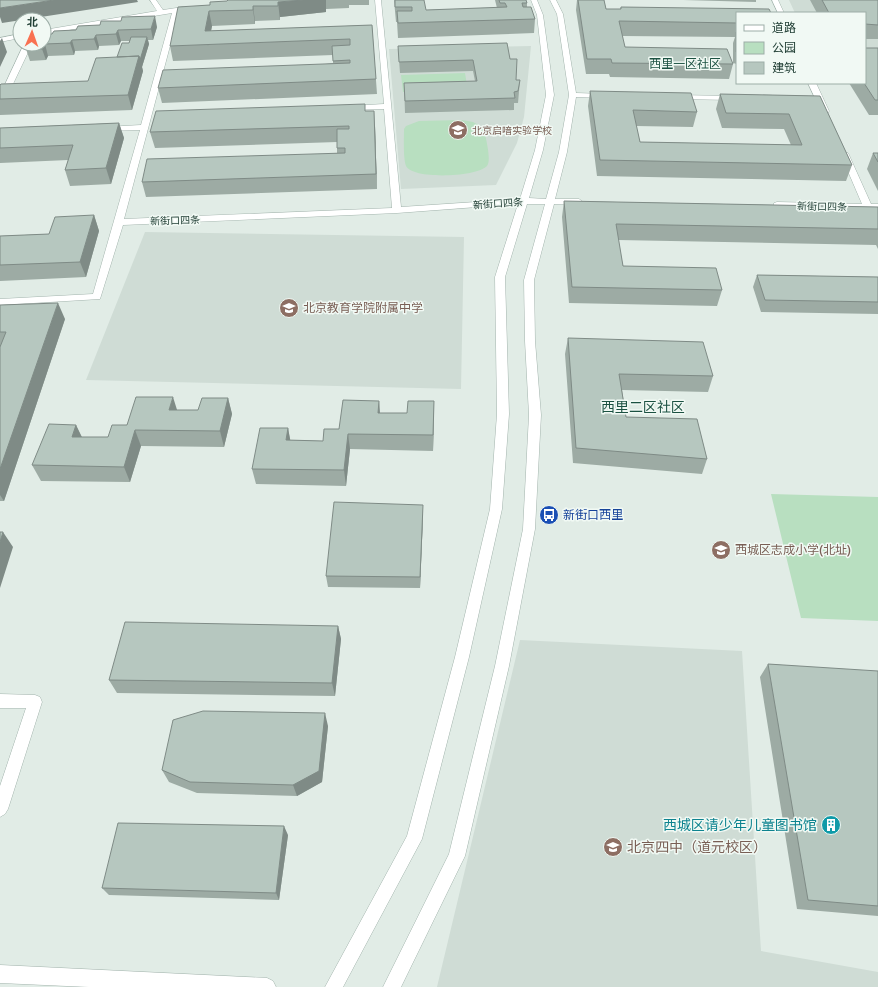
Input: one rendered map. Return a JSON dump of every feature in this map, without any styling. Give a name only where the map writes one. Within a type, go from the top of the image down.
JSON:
[{"type":"street","points":[[153,0],[161,13]]},
{"type":"street","points":[[378,0],[397,210]]},
{"type":"street","points":[[334,987],[414,839],[462,657],[496,509],[503,414],[500,340],[500,277],[525,201],[539,150],[550,95],[540,15],[534,0]]},
{"type":"street","points":[[392,987],[458,856],[502,666],[529,529],[536,415],[530,340],[529,280],[551,202],[563,152],[573,95],[560,14],[553,0]]},
{"type":"street","points":[[775,0],[781,12]]},
{"type":"street","points":[[52,31],[191,8]]},
{"type":"street","points":[[0,302],[97,297],[119,222],[144,127],[151,117],[176,11]]},
{"type":"street","points":[[0,40],[12,38]]},
{"type":"street","points":[[0,103],[24,52]]},
{"type":"street","points":[[812,84],[816,99],[829,121]]},
{"type":"street","points":[[573,95],[613,96]]},
{"type":"street","points":[[669,97],[740,98]]},
{"type":"street","points":[[341,108],[388,106]]},
{"type":"street","points":[[99,129],[144,127]]},
{"type":"street","points":[[842,150],[868,207]]},
{"type":"street","name":"新街口四条","points":[[119,222],[397,210],[525,201],[590,203]]},
{"type":"street","name":"新街口四条","points":[[765,205],[878,207]]},
{"type":"street","points":[[0,701],[35,702],[0,809]]},
{"type":"street","points":[[0,974],[267,987]]},
{"type":"shaded area","points":[[789,0],[878,0],[878,49],[866,49],[866,12],[795,12]]},
{"type":"shaded area","name":"北京启喑实验学校","points":[[531,46],[524,117],[517,143],[496,185],[401,189],[389,49]]},
{"type":"shaded area","name":"北京教育学院附属中学","points":[[145,232],[464,237],[461,389],[86,380]]},
{"type":"shaded area","name":"北京四中（道元校区）","points":[[520,640],[742,651],[761,951],[878,972],[878,987],[437,987]]},
{"type":"green space","points":[[465,73],[468,91],[403,92],[401,75]]},
{"type":"green space","points":[[462,120],[473,122],[484,128],[489,153],[487,166],[481,170],[459,175],[432,175],[411,170],[406,166],[404,158],[404,129],[406,126],[419,121]]},
{"type":"green space","points":[[771,494],[878,497],[878,621],[801,618]]},
{"type":"building","points":[[0,0],[54,0],[0,8]]},
{"type":"building","points":[[228,0],[304,0],[278,2],[278,6],[253,6],[253,10],[209,11],[205,31],[372,25],[376,79],[158,88],[163,70],[350,63],[350,60],[333,61],[332,46],[350,45],[350,39],[170,46],[178,7],[210,5],[210,2]]},
{"type":"building","points":[[395,0],[424,0],[426,10],[507,7],[505,3],[500,3],[499,0],[526,0],[527,3],[522,3],[523,7],[531,7],[535,19],[398,23],[397,11],[412,11],[412,7],[395,7]]},
{"type":"building","points":[[578,0],[604,0],[606,9],[621,9],[621,7],[769,9],[770,12],[736,12],[736,23],[619,21],[625,47],[727,49],[733,64],[612,63],[611,59],[587,59]]},
{"type":"building","points":[[822,0],[878,0],[878,25],[866,24],[866,12],[828,12]]},
{"type":"building","points":[[155,16],[151,29],[118,30],[116,34],[96,35],[94,39],[72,40],[70,43],[52,44],[52,34],[54,31],[76,30],[78,26],[100,25],[101,21],[121,21],[122,17]]},
{"type":"building","points":[[131,37],[147,37],[140,60],[139,56],[117,57],[122,43],[129,43]]},
{"type":"building","points":[[507,43],[510,59],[517,59],[516,80],[520,80],[518,91],[514,92],[515,98],[405,101],[404,83],[477,81],[473,60],[399,62],[398,46]]},
{"type":"building","points":[[866,48],[878,48],[878,100],[875,100],[865,84],[866,84]]},
{"type":"building","points":[[139,56],[128,95],[0,99],[1,84],[88,81],[96,58]]},
{"type":"building","points":[[590,91],[691,93],[697,112],[633,110],[640,142],[802,145],[789,114],[726,113],[720,94],[820,96],[852,165],[600,160]]},
{"type":"building","points":[[365,104],[365,111],[374,111],[376,174],[142,182],[147,159],[345,153],[345,148],[337,148],[337,129],[349,129],[349,126],[150,132],[156,111]]},
{"type":"building","points":[[119,123],[106,168],[65,170],[73,145],[0,148],[0,128]]},
{"type":"building","points":[[873,153],[878,153],[878,162]]},
{"type":"building","points":[[564,201],[878,207],[878,229],[616,224],[623,266],[716,268],[722,290],[572,287]]},
{"type":"building","points":[[94,215],[80,262],[0,265],[0,236],[49,234],[55,217]]},
{"type":"building","points":[[757,275],[878,277],[878,302],[765,300]]},
{"type":"building","points":[[58,303],[0,469],[0,347],[6,332],[0,332],[0,305]]},
{"type":"building","points":[[568,338],[703,342],[713,376],[619,374],[626,417],[697,419],[707,459],[576,448]]},
{"type":"building","points":[[136,397],[173,397],[169,410],[198,410],[202,398],[228,398],[220,431],[135,430],[124,467],[32,465],[49,424],[76,425],[72,437],[108,437],[112,425],[127,425]]},
{"type":"building","points":[[343,400],[379,401],[378,413],[407,413],[408,401],[434,401],[433,435],[348,434],[344,470],[252,469],[260,428],[288,428],[286,440],[323,441],[324,429],[339,429]]},
{"type":"building","points":[[334,502],[423,505],[420,577],[326,576]]},
{"type":"building","points":[[0,532],[3,532],[0,542]]},
{"type":"building","points":[[125,622],[338,626],[332,683],[109,680]]},
{"type":"building","name":"西城区请少年儿童图书馆","points":[[768,664],[878,671],[878,906],[808,900]]},
{"type":"building","points":[[203,711],[325,713],[319,771],[293,785],[190,782],[162,770],[173,720]]},
{"type":"building","points":[[118,823],[284,826],[276,893],[102,888]]},
{"type":"place","name":"北京启喑实验学校","points":[[458,130]]},
{"type":"place","name":"北京教育学院附属中学","points":[[289,308]]},
{"type":"place","name":"新街口西里","points":[[549,515]]},
{"type":"place","name":"西城区志成小学(北址)","points":[[721,550]]},
{"type":"place","name":"西城区请少年儿童图书馆","points":[[831,825]]},
{"type":"place","name":"北京四中（道元校区）","points":[[613,847]]},
{"type":"district","name":"西里一区社区","points":[[685,64]]},
{"type":"district","name":"西里二区社区","points":[[643,407]]}]
